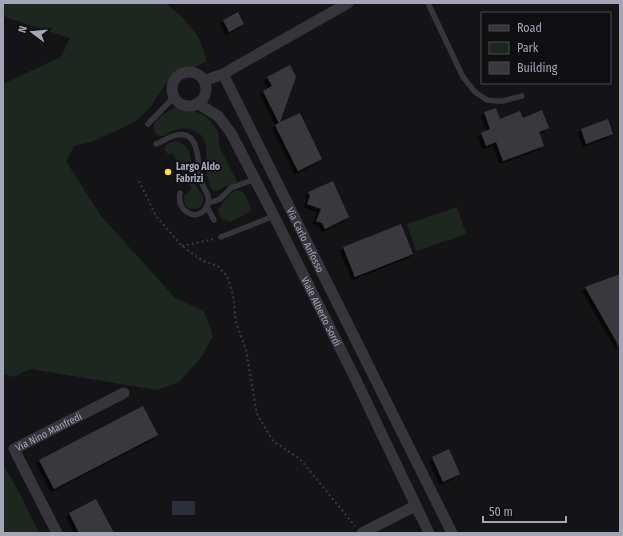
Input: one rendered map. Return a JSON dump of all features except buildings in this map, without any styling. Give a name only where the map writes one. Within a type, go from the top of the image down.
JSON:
[{"type":"street","points":[[204,82],[223,74],[348,3]]},
{"type":"street","points":[[186,72],[192,72],[198,74],[204,82],[206,87],[202,100],[191,106],[178,102],[174,97],[172,88],[173,82],[179,75],[186,72]]},
{"type":"street","name":"Via Carlo Anfosso","points":[[223,74],[452,533]]},
{"type":"street","name":"Viale Alberto Sordi","points":[[197,103],[218,116],[231,133],[355,378],[428,533]]},
{"type":"street","points":[[355,378],[370,369]]},
{"type":"street","name":"Via Nino Manfredi","points":[[57,533],[14,449],[124,393]]},
{"type":"street","points":[[359,530],[415,506]]},
{"type":"lane","points":[[428,3],[463,77],[475,92],[487,100],[496,101],[503,101],[522,96]]},
{"type":"lane","points":[[148,124],[174,97]]},
{"type":"lane","points":[[156,144],[179,135],[189,138],[194,142],[197,148],[202,183],[208,193],[208,205],[214,220]]},
{"type":"lane","points":[[180,193],[179,198],[182,208],[190,214],[199,213],[208,205],[220,199],[231,188],[255,179]]},
{"type":"lane","points":[[221,237],[274,216]]},
{"type":"path","points":[[139,181],[156,216],[182,246],[203,262],[218,266],[227,276],[233,295],[236,322],[246,350],[257,414],[273,440],[300,459],[359,530]]},
{"type":"path","points":[[182,246],[221,237]]},
{"type":"green space","points":[[3,3],[166,3],[183,18],[199,38],[207,61],[195,67],[174,72],[151,106],[136,121],[94,141],[74,146],[66,161],[101,216],[175,298],[204,311],[213,336],[200,359],[179,382],[157,390],[30,369],[14,377],[3,374],[3,84],[61,57],[70,38],[8,18],[3,14]]},
{"type":"green space","name":"Largo Aldo Fabrizi","points":[[174,108],[187,109],[199,113],[214,124],[218,132],[220,148],[237,182],[232,186],[225,186],[217,191],[212,190],[206,168],[205,141],[198,133],[185,128],[174,130],[163,136],[155,133],[154,124],[163,114]]},
{"type":"green space","name":"Largo Aldo Fabrizi","points":[[175,141],[186,147],[189,153],[194,180],[203,197],[201,206],[195,209],[188,207],[184,201],[184,196],[192,189],[173,153],[168,154],[164,150],[167,144]]},
{"type":"green space","name":"Largo Aldo Fabrizi","points":[[237,190],[243,192],[248,200],[251,210],[230,222],[221,219],[218,210],[219,208],[229,196]]},
{"type":"green space","points":[[457,207],[466,234],[416,251],[407,224]]},
{"type":"green space","points":[[3,464],[20,494],[39,533],[3,533]]},
{"type":"water","points":[[172,501],[195,501],[195,515],[172,515]]},
{"type":"place","name":"Largo Aldo Fabrizi","points":[[168,172]]}]
